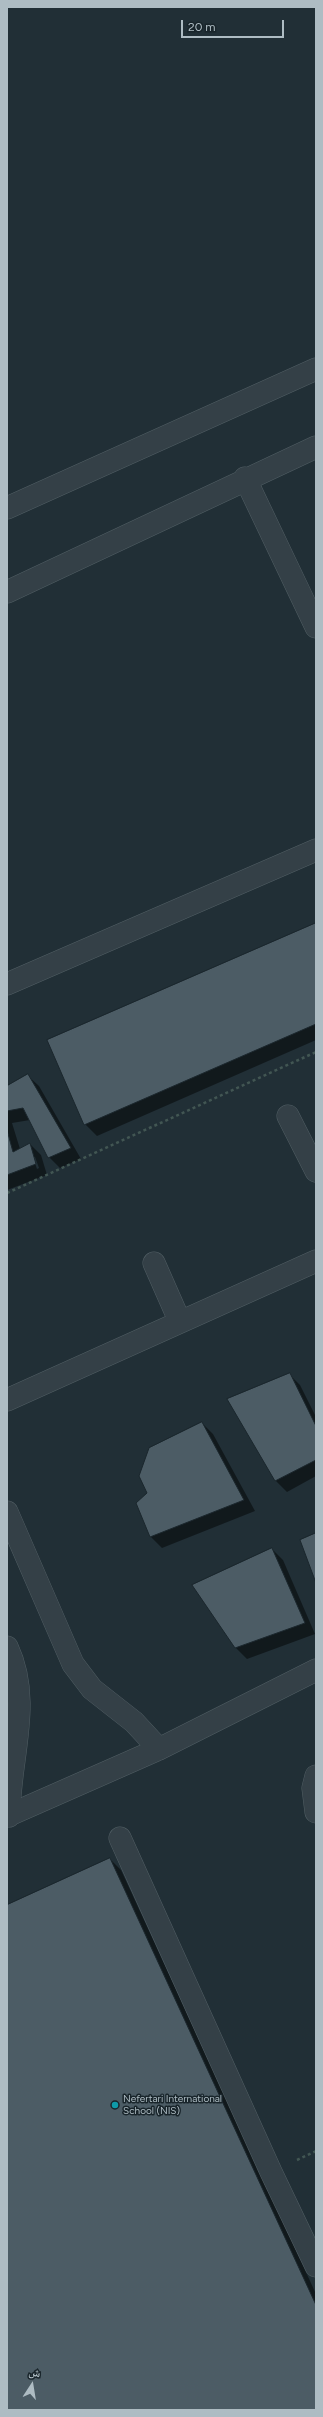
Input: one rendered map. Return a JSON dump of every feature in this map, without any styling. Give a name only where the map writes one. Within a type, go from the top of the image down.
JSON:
[{"type":"street","points":[[7,508],[316,369]]},
{"type":"street","points":[[7,592],[245,478],[316,447]]},
{"type":"street","points":[[245,478],[316,627]]},
{"type":"street","points":[[7,984],[316,850]]},
{"type":"street","points":[[288,1116],[316,1171]]},
{"type":"street","points":[[7,1400],[316,1261]]},
{"type":"street","points":[[154,1263],[180,1322]]},
{"type":"street","points":[[7,1512],[73,1664],[92,1689],[134,1722],[159,1749]]},
{"type":"street","points":[[7,1647],[16,1676],[20,1723],[10,1781],[8,1816],[159,1749],[316,1670]]},
{"type":"street","points":[[316,1776],[314,1788],[316,1812]]},
{"type":"street","points":[[120,1838],[271,2172],[316,2266]]},
{"type":"path","points":[[7,1193],[316,1052]]},
{"type":"building","points":[[316,923],[316,1024],[84,1125],[47,1040]]},
{"type":"building","points":[[28,1074],[71,1148],[48,1158],[23,1108],[7,1111],[7,1086]]},
{"type":"building","points":[[7,1130],[13,1152],[30,1143],[36,1164],[7,1175]]},
{"type":"building","points":[[290,1373],[316,1426],[316,1460],[275,1481],[227,1399]]},
{"type":"building","points":[[202,1422],[244,1500],[150,1537],[136,1503],[147,1493],[139,1476],[149,1448]]},
{"type":"building","points":[[316,1533],[316,1583],[300,1540]]},
{"type":"building","points":[[272,1548],[305,1623],[235,1648],[192,1585]]},
{"type":"building","name":"Nefertari International School (NIS)","points":[[110,1858],[316,2305],[316,2410],[7,2410],[7,1905]]},
{"type":"place","name":"Nefertari International School (NIS)","points":[[115,2105]]}]
